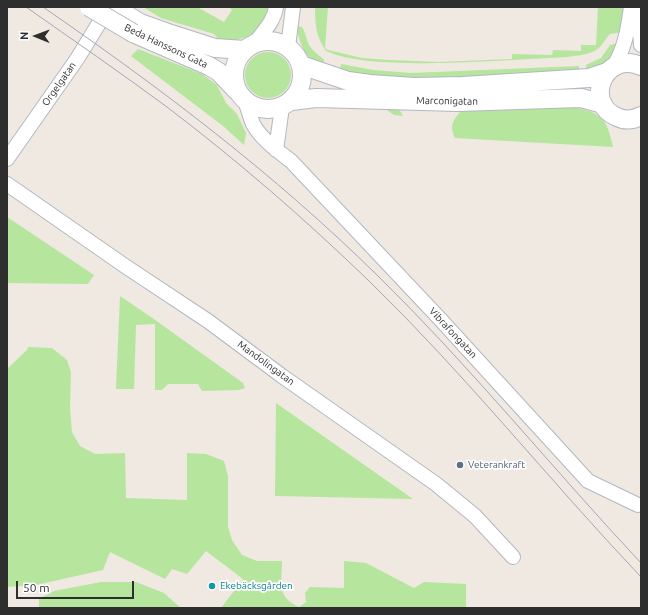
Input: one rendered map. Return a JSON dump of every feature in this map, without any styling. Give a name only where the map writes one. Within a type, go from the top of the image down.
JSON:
[{"type":"street","name":"Beda Hanssons Gata","points":[[89,7],[136,28],[209,66],[219,72],[242,96]]},
{"type":"street","name":"Orgelgatan","points":[[7,159],[77,59],[109,7]]},
{"type":"street","name":"Beda Hanssons Gata","points":[[114,7],[136,28],[215,48],[249,47]]},
{"type":"street","points":[[249,47],[264,41],[274,41],[288,47],[296,55],[301,65],[302,76],[300,87],[295,97],[286,104],[273,109],[260,109],[252,106],[242,96],[234,81],[234,70],[238,59],[249,47],[267,28],[274,17],[276,7]]},
{"type":"street","points":[[288,47],[293,7]]},
{"type":"street","points":[[631,7],[628,29],[620,56],[600,85],[600,95],[603,104],[609,112],[621,119],[630,120],[641,116]]},
{"type":"street","points":[[638,7],[641,45]]},
{"type":"street","name":"Marconigatan","points":[[301,65],[348,81],[370,84],[414,86],[463,86],[589,78],[627,63],[641,66]]},
{"type":"street","name":"Vibrafongatan","points":[[242,96],[254,125],[261,134],[276,150],[291,161],[440,319],[588,481],[638,505]]},
{"type":"street","name":"Marconigatan","points":[[286,104],[316,98],[458,102],[581,98],[603,104]]},
{"type":"street","points":[[276,150],[286,104]]},
{"type":"street","name":"Mandolingatan","points":[[7,184],[125,266],[208,321],[282,376],[436,484],[475,516],[513,557]]},
{"type":"green space","points":[[143,7],[197,7],[224,22],[232,10],[229,7],[268,7],[266,18],[258,30],[247,36],[222,44],[214,34],[161,18]]},
{"type":"green space","points":[[315,7],[328,7],[325,48],[328,50],[362,58],[439,62],[512,59],[512,54],[552,55],[553,50],[581,51],[581,45],[596,45],[598,7],[625,7],[623,32],[610,34],[600,47],[583,55],[555,58],[424,63],[367,61],[336,55],[326,51],[320,41],[317,30]]},
{"type":"green space","points":[[296,26],[302,27],[309,46],[324,60],[324,67],[312,60],[304,51]]},
{"type":"green space","points":[[610,45],[618,45],[611,60],[586,73],[586,65],[601,58]]},
{"type":"green space","points":[[138,49],[202,74],[217,85],[226,103],[237,114],[246,133],[244,145],[223,126],[131,56]]},
{"type":"green space","points":[[268,52],[281,56],[287,62],[291,75],[287,88],[281,94],[268,98],[255,94],[249,88],[245,75],[249,62],[255,56]]},
{"type":"green space","points":[[341,64],[373,70],[411,73],[579,66],[579,75],[411,82],[339,73]]},
{"type":"green space","points":[[574,107],[591,112],[602,119],[611,137],[613,147],[455,138],[452,130],[454,120],[462,110]]},
{"type":"green space","points":[[384,108],[399,109],[403,116],[394,115]]},
{"type":"green space","points":[[7,217],[94,275],[88,284],[7,283]]},
{"type":"green space","points":[[120,296],[243,383],[245,388],[239,390],[202,391],[198,384],[168,384],[162,390],[155,390],[155,324],[136,325],[134,389],[116,389]]},
{"type":"green space","points":[[28,347],[52,348],[67,360],[71,372],[70,408],[72,432],[80,446],[95,454],[125,453],[126,498],[187,500],[187,453],[206,454],[224,461],[228,476],[228,527],[232,540],[242,555],[257,561],[282,561],[282,588],[284,594],[292,603],[299,607],[306,602],[305,593],[310,587],[344,588],[344,561],[366,563],[414,588],[424,582],[466,584],[466,608],[221,608],[243,579],[206,551],[187,574],[172,569],[165,579],[110,552],[103,570],[36,585],[7,587],[7,369],[27,350]]},
{"type":"green space","points":[[276,403],[413,499],[275,496]]},
{"type":"green space","points":[[101,582],[136,582],[164,593],[181,608],[39,608],[39,599],[54,591]]},
{"type":"tram line","points":[[26,7],[193,127],[271,191],[320,235],[369,281],[439,353],[641,577]]},
{"type":"tram line","points":[[43,7],[174,101],[257,167],[338,238],[377,275],[445,345],[641,563]]},
{"type":"place","name":"Veterankraft","points":[[460,465]]},
{"type":"place","name":"Ekebäcksgården","points":[[212,586]]}]
